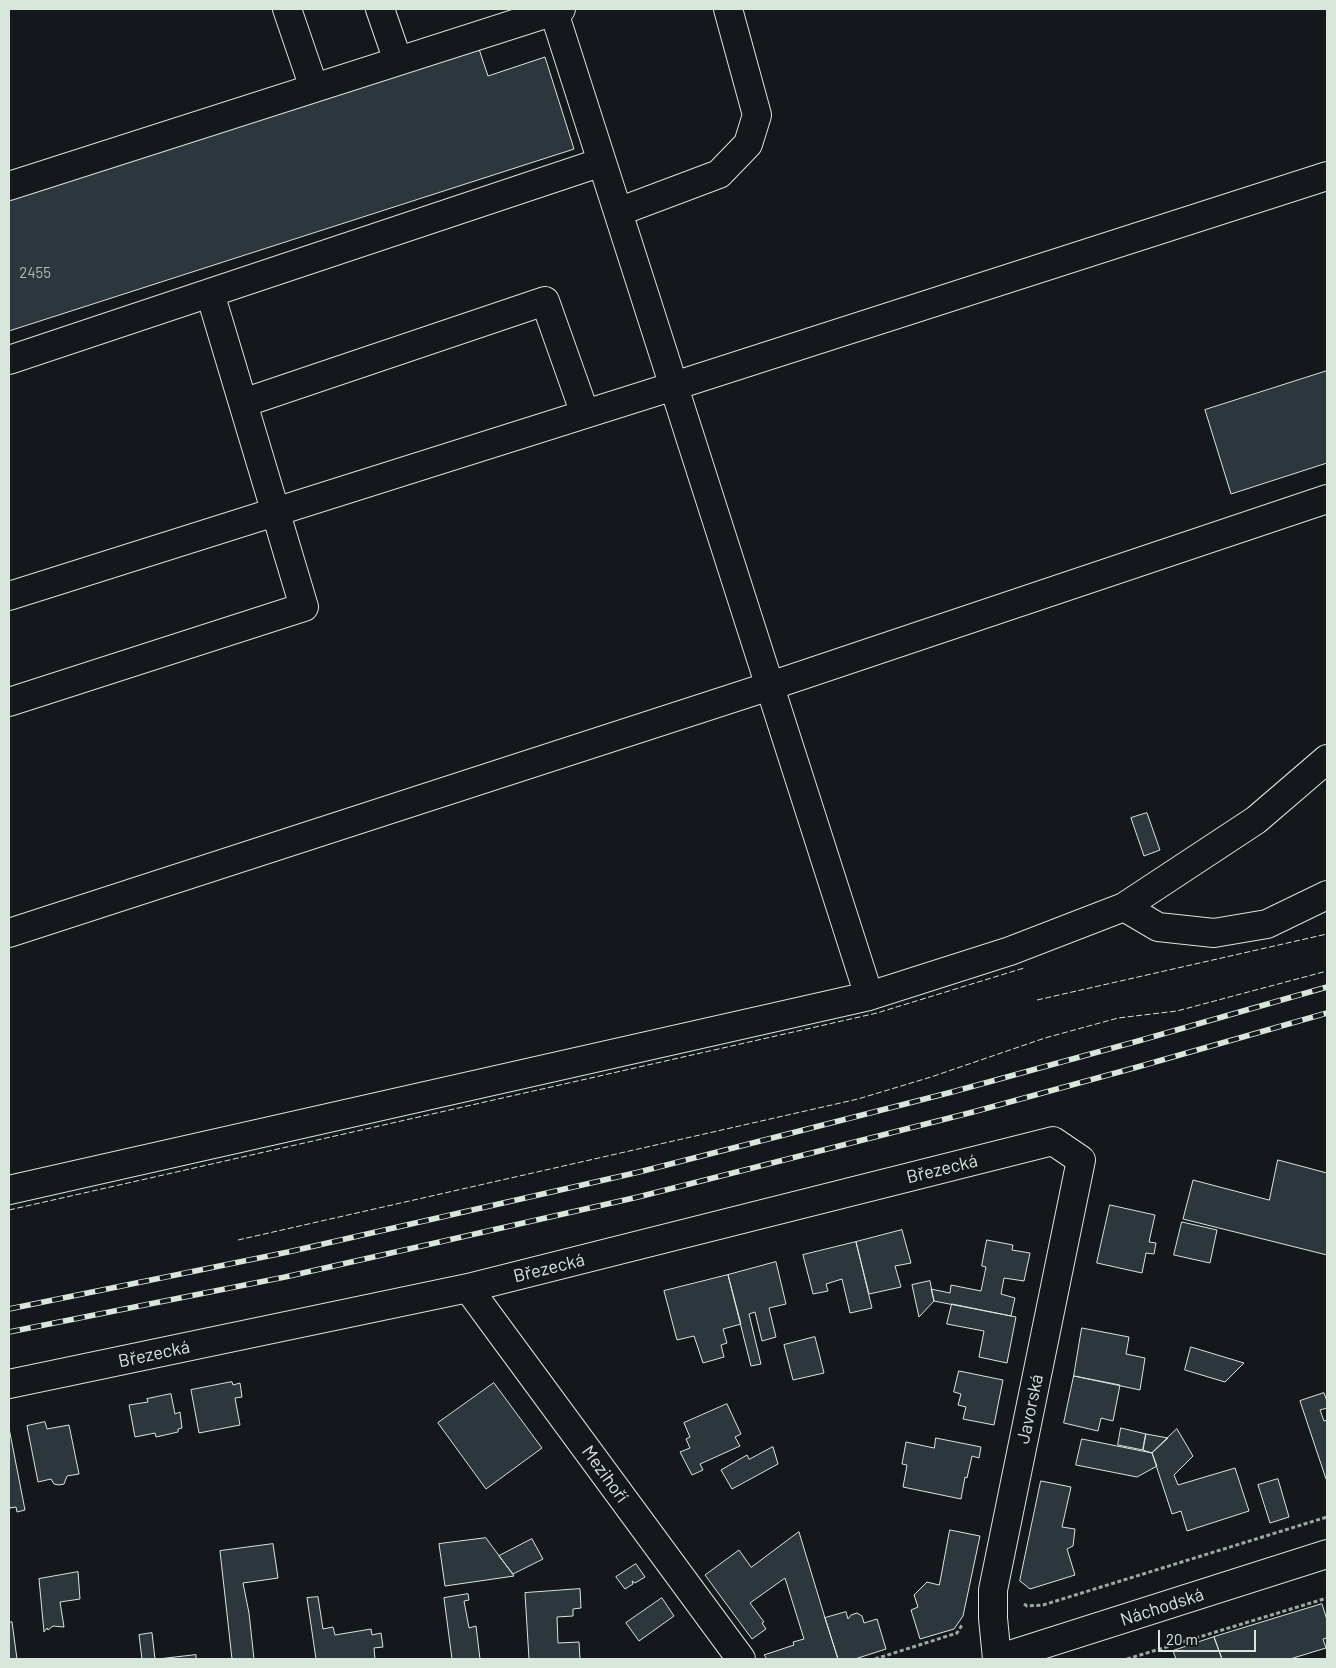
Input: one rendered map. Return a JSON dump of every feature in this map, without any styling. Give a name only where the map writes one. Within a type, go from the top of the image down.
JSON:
[{"type":"street","points":[[287,9],[314,88]]},
{"type":"street","points":[[380,9],[398,62]]},
{"type":"street","points":[[9,186],[398,62],[556,9],[602,162],[869,996]]},
{"type":"street","points":[[618,212],[718,174],[748,144],[757,115],[728,9]]},
{"type":"street","points":[[9,360],[602,162]]},
{"type":"street","points":[[9,596],[674,386],[1327,176]]},
{"type":"street","points":[[9,702],[304,607],[210,293]]},
{"type":"street","points":[[243,403],[545,301],[585,414]]},
{"type":"street","points":[[9,933],[770,686],[1327,498]]},
{"type":"street","points":[[9,1190],[869,996],[1010,951],[1124,906],[1256,820],[1327,759]]},
{"type":"street","points":[[1124,906],[1158,927],[1214,933],[1267,924],[1327,895]]},
{"type":"street","name":"Březecká","points":[[9,1384],[468,1288],[1053,1141],[1081,1160]]},
{"type":"street","name":"Javorská","points":[[997,1659],[992,1618],[992,1590],[1081,1160]]},
{"type":"street","name":"Mezihoří","points":[[468,1288],[741,1659]]},
{"type":"street","name":"Náchodská","points":[[997,1659],[1327,1554]]},
{"type":"path","points":[[992,1590],[1017,1596],[1027,1606],[1042,1605],[1327,1518]]},
{"type":"path","points":[[1127,1659],[1327,1598]]},
{"type":"path","points":[[875,1659],[957,1633],[966,1620]]},
{"type":"building","points":[[479,49],[488,76],[545,57],[574,149],[9,331],[9,201]]},
{"type":"building","points":[[1327,371],[1327,463],[1231,494],[1205,410]]},
{"type":"building","points":[[1147,813],[1160,850],[1144,856],[1131,818]]},
{"type":"building","points":[[1278,1160],[1327,1173],[1327,1255],[1183,1219],[1193,1180],[1269,1200]]},
{"type":"building","points":[[1110,1205],[1155,1215],[1149,1242],[1156,1243],[1154,1254],[1146,1253],[1142,1273],[1097,1263]]},
{"type":"building","points":[[1182,1222],[1217,1230],[1210,1263],[1174,1255]]},
{"type":"building","points":[[902,1230],[911,1263],[895,1266],[901,1287],[869,1294],[856,1242]]},
{"type":"building","points":[[987,1240],[1013,1245],[1012,1250],[1030,1253],[1024,1281],[1004,1278],[1001,1294],[1015,1298],[1011,1316],[934,1301],[931,1289],[950,1293],[951,1285],[981,1291],[986,1267],[982,1266]]},
{"type":"building","points":[[856,1242],[872,1308],[850,1313],[842,1279],[826,1284],[828,1291],[813,1294],[803,1255]]},
{"type":"building","points":[[776,1262],[786,1304],[769,1308],[776,1337],[762,1341],[755,1312],[749,1314],[761,1364],[751,1366],[728,1275]]},
{"type":"building","points":[[728,1275],[741,1324],[723,1329],[727,1343],[721,1345],[724,1357],[703,1363],[694,1336],[677,1340],[664,1291]]},
{"type":"building","points":[[930,1281],[934,1301],[919,1317],[912,1285]]},
{"type":"building","points":[[952,1304],[1016,1317],[1007,1363],[979,1357],[984,1331],[947,1324]]},
{"type":"building","points":[[1082,1328],[1129,1337],[1126,1354],[1145,1358],[1140,1390],[1074,1376]]},
{"type":"building","points":[[815,1337],[824,1373],[793,1380],[784,1345]]},
{"type":"building","points":[[1191,1347],[1244,1363],[1225,1382],[1185,1370]]},
{"type":"building","points":[[959,1371],[1003,1380],[994,1425],[963,1419],[966,1407],[958,1405],[961,1394],[954,1392]]},
{"type":"building","points":[[1074,1376],[1120,1385],[1113,1421],[1101,1418],[1098,1431],[1064,1423]]},
{"type":"building","points":[[232,1382],[233,1385],[240,1383],[242,1397],[235,1398],[240,1425],[199,1433],[191,1390]]},
{"type":"building","points":[[494,1383],[542,1448],[486,1489],[438,1423]]},
{"type":"building","points":[[1324,1393],[1327,1408],[1320,1410],[1324,1421],[1327,1420],[1327,1479],[1300,1401]]},
{"type":"building","points":[[171,1394],[175,1414],[180,1412],[182,1428],[178,1429],[178,1432],[156,1437],[155,1433],[135,1437],[129,1405],[148,1402],[147,1399]]},
{"type":"building","points":[[727,1404],[741,1434],[735,1437],[740,1446],[700,1464],[703,1470],[692,1475],[680,1452],[690,1448],[686,1439],[690,1437],[684,1423]]},
{"type":"building","points":[[45,1422],[47,1429],[69,1425],[79,1474],[67,1476],[64,1484],[54,1484],[51,1479],[38,1482],[27,1426]]},
{"type":"building","points":[[9,1428],[25,1510],[17,1512],[16,1507],[10,1508],[9,1501]]},
{"type":"building","points":[[1121,1428],[1146,1434],[1143,1450],[1118,1445]]},
{"type":"building","points":[[1177,1429],[1193,1456],[1174,1475],[1178,1485],[1235,1468],[1249,1511],[1187,1531],[1181,1511],[1172,1514],[1152,1453]]},
{"type":"building","points":[[1146,1434],[1168,1438],[1152,1453],[1143,1450]]},
{"type":"building","points":[[936,1438],[981,1447],[979,1458],[972,1456],[967,1478],[965,1477],[961,1499],[903,1487],[907,1465],[902,1464],[906,1442],[934,1448]]},
{"type":"building","points":[[1082,1439],[1152,1453],[1157,1466],[1137,1477],[1076,1465]]},
{"type":"building","points":[[773,1447],[778,1464],[732,1489],[721,1470],[747,1455],[749,1459]]},
{"type":"building","points":[[1278,1479],[1289,1517],[1270,1523],[1258,1485]]},
{"type":"building","points":[[1041,1481],[1071,1487],[1062,1527],[1075,1529],[1073,1546],[1067,1549],[1075,1575],[1030,1589],[1020,1581]]},
{"type":"building","points":[[950,1530],[980,1536],[963,1616],[954,1629],[920,1639],[911,1610],[918,1607],[914,1595],[927,1582],[939,1585]]},
{"type":"building","points":[[799,1532],[838,1659],[767,1659],[764,1655],[794,1645],[793,1642],[804,1639],[785,1578],[750,1603],[764,1622],[762,1623],[766,1629],[752,1639],[705,1575],[739,1550],[751,1567]]},
{"type":"building","points":[[486,1538],[514,1576],[445,1586],[439,1544]]},
{"type":"building","points":[[532,1539],[543,1559],[513,1574],[499,1556]]},
{"type":"building","points":[[273,1544],[278,1578],[243,1583],[249,1613],[254,1659],[232,1659],[220,1551]]},
{"type":"building","points":[[636,1564],[645,1577],[635,1583],[632,1581],[633,1584],[625,1589],[616,1577]]},
{"type":"building","points":[[78,1572],[80,1599],[60,1602],[64,1627],[53,1626],[48,1630],[47,1628],[44,1632],[39,1579]]},
{"type":"building","points":[[580,1589],[581,1608],[573,1609],[573,1616],[557,1617],[558,1643],[579,1642],[580,1659],[529,1659],[525,1593]]},
{"type":"building","points":[[468,1594],[469,1600],[464,1601],[469,1628],[476,1626],[480,1659],[452,1659],[444,1598]]},
{"type":"building","points":[[318,1597],[323,1629],[333,1627],[335,1635],[371,1629],[372,1635],[381,1633],[383,1647],[374,1648],[375,1659],[316,1659],[307,1598]]},
{"type":"building","points":[[662,1598],[674,1616],[639,1641],[626,1623]]},
{"type":"building","points":[[1322,1604],[1327,1620],[1327,1638],[1323,1639],[1326,1648],[1290,1659],[1222,1659],[1214,1637]]},
{"type":"building","points":[[846,1612],[848,1619],[851,1615],[857,1613],[862,1616],[864,1623],[877,1619],[886,1649],[855,1659],[838,1659],[825,1618]]},
{"type":"building","points":[[12,1622],[17,1659],[9,1659],[9,1623]]},
{"type":"building","points":[[152,1633],[155,1659],[142,1659],[139,1635]]},
{"type":"building","points":[[1214,1637],[1222,1659],[1176,1659],[1173,1651]]},
{"type":"building","points":[[196,1655],[196,1659],[158,1659]]},
{"type":"railway","points":[[9,1309],[288,1252],[639,1172],[952,1092],[1327,987]]},
{"type":"railway","points":[[9,1332],[285,1277],[638,1197],[973,1112],[1327,1013]]},
{"type":"fence","points":[[1037,1000],[1327,934]]},
{"type":"fence","points":[[9,1210],[877,1013],[1024,968]]},
{"type":"fence","points":[[238,1240],[858,1099],[931,1077],[1045,1038],[1118,1018],[1177,1011],[1327,971]]}]
